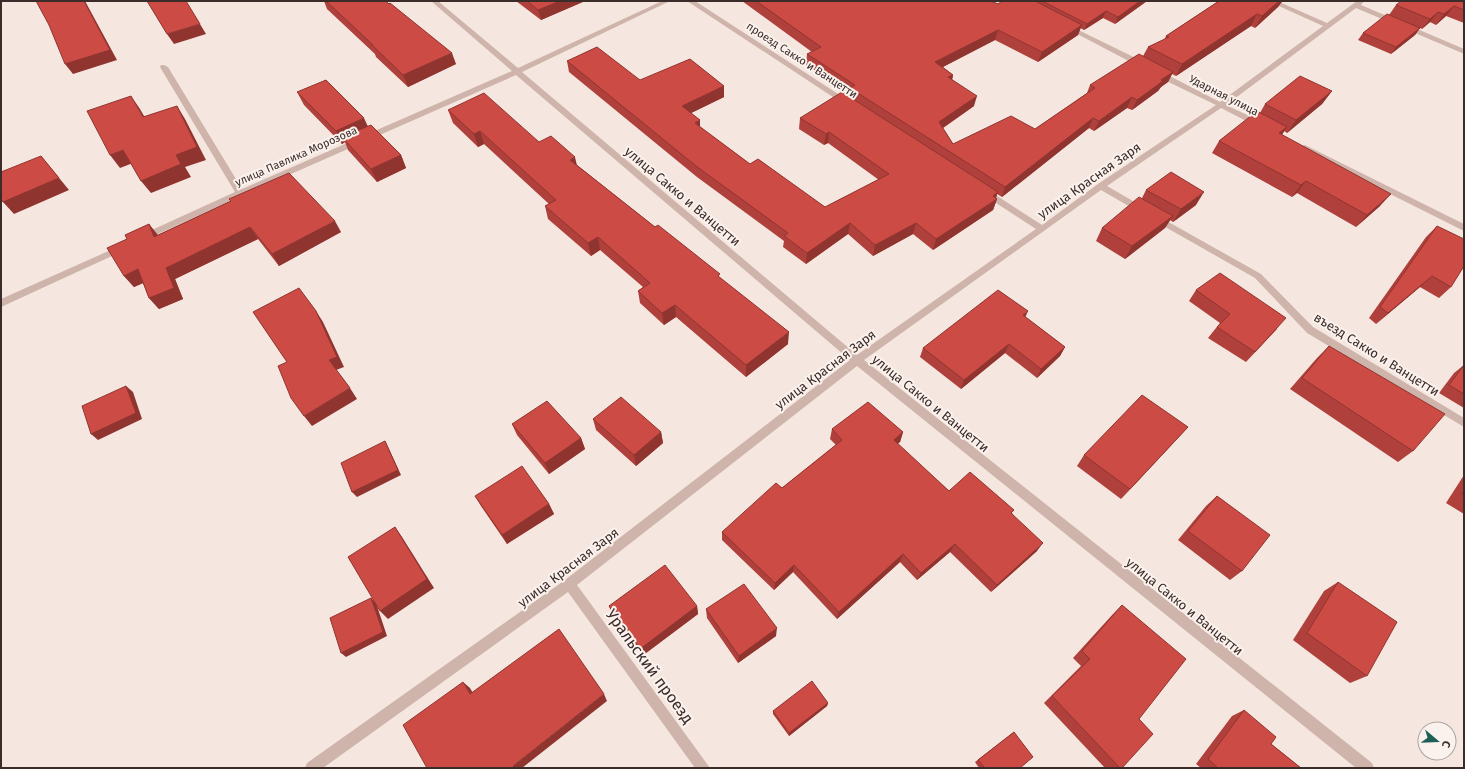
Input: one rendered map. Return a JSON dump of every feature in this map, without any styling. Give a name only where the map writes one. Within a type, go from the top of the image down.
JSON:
[{"type":"street","name":"улица Сакко и Ванцетти","points":[[434,1],[857,360],[1367,768]]},
{"type":"street","name":"улица Павлика Морозова","points":[[1,303],[240,193],[516,72],[667,1]]},
{"type":"street","name":"проезд Сакко и Ванцетти","points":[[690,1],[856,109]]},
{"type":"street","points":[[1272,1],[1329,26]]},
{"type":"street","points":[[1359,3],[1464,52]]},
{"type":"street","name":"улица Красная Заря","points":[[312,768],[569,584],[857,360],[1042,230],[1101,186],[1221,105],[1359,3]]},
{"type":"street","name":"Ударная улица","points":[[1060,23],[1269,130]]},
{"type":"street","points":[[164,67],[240,193]]},
{"type":"street","points":[[1297,144],[1464,228]]},
{"type":"street","points":[[976,186],[1042,230]]},
{"type":"street","name":"въезд Сакко и Ванцетти","points":[[1101,186],[1258,276],[1310,330],[1464,423]]},
{"type":"street","name":"Уральский проезд","points":[[569,584],[703,768]]},
{"type":"building","points":[[36,1],[84,1],[110,50],[65,64],[49,25]]},
{"type":"building","points":[[147,1],[186,1],[200,24],[167,34]]},
{"type":"building","points":[[326,1],[386,1],[452,53],[403,75]]},
{"type":"building","points":[[527,1],[560,1],[538,10]]},
{"type":"building","points":[[756,1],[991,1],[998,4],[1002,1],[1035,1],[1082,25],[1042,52],[998,30],[935,62],[953,75],[948,77],[977,96],[939,122],[953,144],[1011,116],[1035,129],[1095,88],[1090,85],[1139,54],[1173,72],[1137,100],[1132,97],[1099,121],[1093,118],[1005,187],[850,88],[855,85],[807,54],[821,47]]},
{"type":"building","points":[[1042,1],[1140,1],[1118,17],[1106,11],[1087,24]]},
{"type":"building","points":[[1219,1],[1279,1],[1262,16],[1257,14],[1182,64],[1148,47],[1169,37],[1166,36]]},
{"type":"building","points":[[1401,1],[1464,1],[1464,10],[1454,6],[1444,14],[1438,12],[1430,19],[1396,5]]},
{"type":"building","points":[[1387,14],[1420,28],[1396,47],[1363,33]]},
{"type":"building","points":[[597,47],[640,80],[690,59],[724,86],[682,106],[700,120],[695,123],[750,164],[758,159],[825,207],[889,174],[829,132],[826,134],[800,118],[842,92],[998,192],[993,196],[997,199],[936,239],[916,223],[875,245],[850,223],[807,253],[784,236],[788,233],[696,166],[567,61]]},
{"type":"building","points":[[1300,76],[1332,91],[1296,120],[1265,104]]},
{"type":"building","points":[[326,80],[364,118],[336,131],[297,92]]},
{"type":"building","points":[[484,93],[539,142],[551,136],[575,157],[570,160],[655,227],[658,225],[720,274],[718,276],[789,332],[746,365],[675,305],[662,313],[638,291],[650,283],[598,237],[588,243],[545,206],[556,200],[480,131],[474,134],[448,110]]},
{"type":"building","points":[[131,96],[143,117],[177,106],[197,147],[176,155],[181,164],[141,181],[123,150],[110,155],[87,111]]},
{"type":"building","points":[[1257,111],[1287,127],[1279,133],[1391,194],[1367,215],[1306,181],[1301,185],[1219,141]]},
{"type":"building","points":[[371,125],[401,155],[371,169],[342,137]]},
{"type":"building","points":[[41,156],[59,178],[3,202],[1,199],[1,172]]},
{"type":"building","points":[[1171,172],[1204,192],[1181,209],[1146,190]]},
{"type":"building","points":[[289,173],[335,221],[272,254],[250,227],[166,268],[174,288],[149,298],[138,269],[124,276],[107,248],[127,239],[125,235],[149,224],[154,237],[231,201],[229,199]]},
{"type":"building","points":[[1139,197],[1173,216],[1132,246],[1102,228]]},
{"type":"building","points":[[1437,226],[1464,239],[1464,266],[1451,287],[1432,276],[1388,313],[1380,307]]},
{"type":"building","points":[[1220,273],[1286,318],[1255,352],[1217,327],[1230,314],[1196,290]]},
{"type":"building","points":[[299,288],[316,311],[337,357],[329,360],[350,388],[304,416],[291,398],[278,366],[287,362],[253,312]]},
{"type":"building","points":[[998,290],[1028,311],[1023,315],[1065,347],[1041,369],[1009,344],[964,380],[923,348]]},
{"type":"building","points":[[1329,346],[1445,414],[1413,451],[1302,378]]},
{"type":"building","points":[[1464,365],[1464,394],[1449,385]]},
{"type":"building","points":[[126,386],[136,413],[91,434],[82,406]]},
{"type":"building","points":[[1142,395],[1188,427],[1130,489],[1084,455]]},
{"type":"building","points":[[621,397],[661,432],[634,455],[593,419]]},
{"type":"building","points":[[547,401],[581,438],[545,463],[512,424]]},
{"type":"building","points":[[868,402],[903,432],[894,440],[949,491],[970,472],[1014,510],[1011,513],[1043,543],[997,585],[955,544],[921,573],[903,554],[839,612],[794,565],[775,583],[722,532],[776,483],[782,488],[842,440],[832,429]]},
{"type":"building","points":[[385,441],[398,470],[352,492],[341,463]]},
{"type":"building","points":[[522,466],[549,504],[502,535],[475,496]]},
{"type":"building","points":[[1217,496],[1270,535],[1242,571],[1188,531]]},
{"type":"building","points":[[395,527],[427,579],[380,611],[348,557]]},
{"type":"building","points":[[665,565],[697,606],[640,649],[609,606]]},
{"type":"building","points":[[1338,582],[1397,622],[1367,676],[1307,633]]},
{"type":"building","points":[[744,584],[777,628],[739,656],[706,609]]},
{"type":"building","points":[[371,598],[383,632],[341,653],[330,618]]},
{"type":"building","points":[[1122,605],[1186,659],[1139,719],[1153,734],[1122,768],[1120,768],[1052,696],[1090,659],[1082,651]]},
{"type":"building","points":[[559,629],[604,694],[513,766],[515,768],[427,768],[403,725],[463,682],[470,694]]},
{"type":"building","points":[[812,681],[828,703],[789,733],[773,711]]},
{"type":"building","points":[[1244,710],[1276,737],[1271,744],[1301,768],[1218,768],[1208,759]]},
{"type":"building","points":[[1014,732],[1033,757],[1020,768],[985,768],[978,760]]}]
